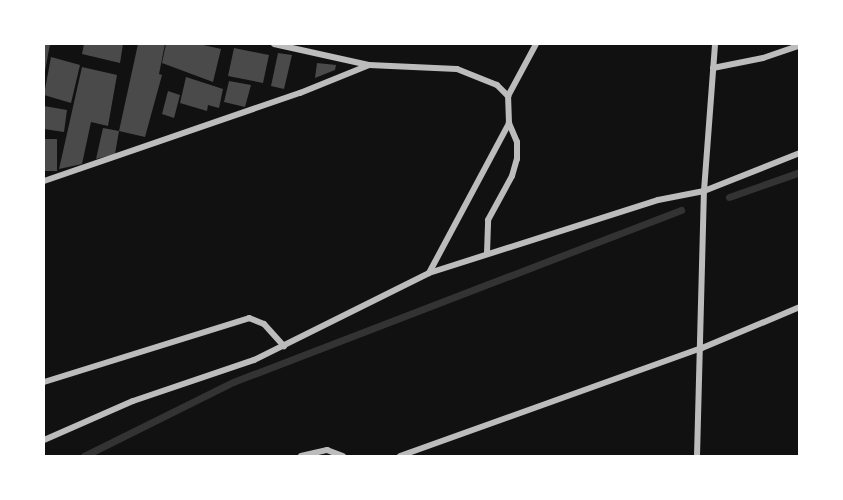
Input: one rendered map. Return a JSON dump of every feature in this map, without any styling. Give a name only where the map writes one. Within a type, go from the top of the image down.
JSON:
[{"type":"street","points":[[274,44],[369,65],[457,69],[497,85],[508,96]]},
{"type":"street","points":[[487,253],[488,220],[517,159],[517,142],[509,123],[508,96],[536,44]]},
{"type":"street","points":[[697,456],[702,348],[704,191],[715,44]]},
{"type":"street","points":[[713,68],[763,58],[800,45]]},
{"type":"street","points":[[44,181],[300,93],[369,65]]},
{"type":"street","points":[[429,273],[509,123]]},
{"type":"street","points":[[44,440],[133,401],[284,346],[429,273],[658,200],[704,191],[800,153]]},
{"type":"street","points":[[400,456],[702,348],[800,307]]},
{"type":"street","points":[[44,382],[249,318],[264,324],[284,346]]},
{"type":"street","points":[[302,456],[327,450],[343,456]]},
{"type":"building","points":[[44,44],[50,44],[45,71],[44,70]]},
{"type":"building","points":[[84,44],[123,44],[120,63],[82,54]]},
{"type":"building","points":[[138,44],[165,44],[159,74],[162,75],[145,137],[119,131]]},
{"type":"building","points":[[166,44],[199,44],[221,49],[213,82],[162,63]]},
{"type":"building","points":[[234,48],[269,55],[263,83],[228,76]]},
{"type":"building","points":[[278,53],[292,55],[284,89],[271,86]]},
{"type":"building","points":[[51,57],[80,65],[71,103],[44,95]]},
{"type":"building","points":[[317,63],[336,65],[335,70],[315,78]]},
{"type":"building","points":[[82,67],[117,75],[108,126],[91,122],[82,164],[59,169]]},
{"type":"building","points":[[186,77],[223,89],[219,108],[208,105],[207,111],[180,103]]},
{"type":"building","points":[[229,81],[251,85],[245,107],[224,102]]},
{"type":"building","points":[[168,91],[180,95],[174,118],[162,114]]},
{"type":"building","points":[[44,106],[67,110],[64,132],[44,129]]},
{"type":"building","points":[[103,128],[119,131],[115,154],[96,159]]},
{"type":"building","points":[[44,139],[57,139],[57,171],[44,171]]},
{"type":"waterway","points":[[729,197],[800,172]]},
{"type":"waterway","points":[[84,456],[233,382],[681,210]]}]
